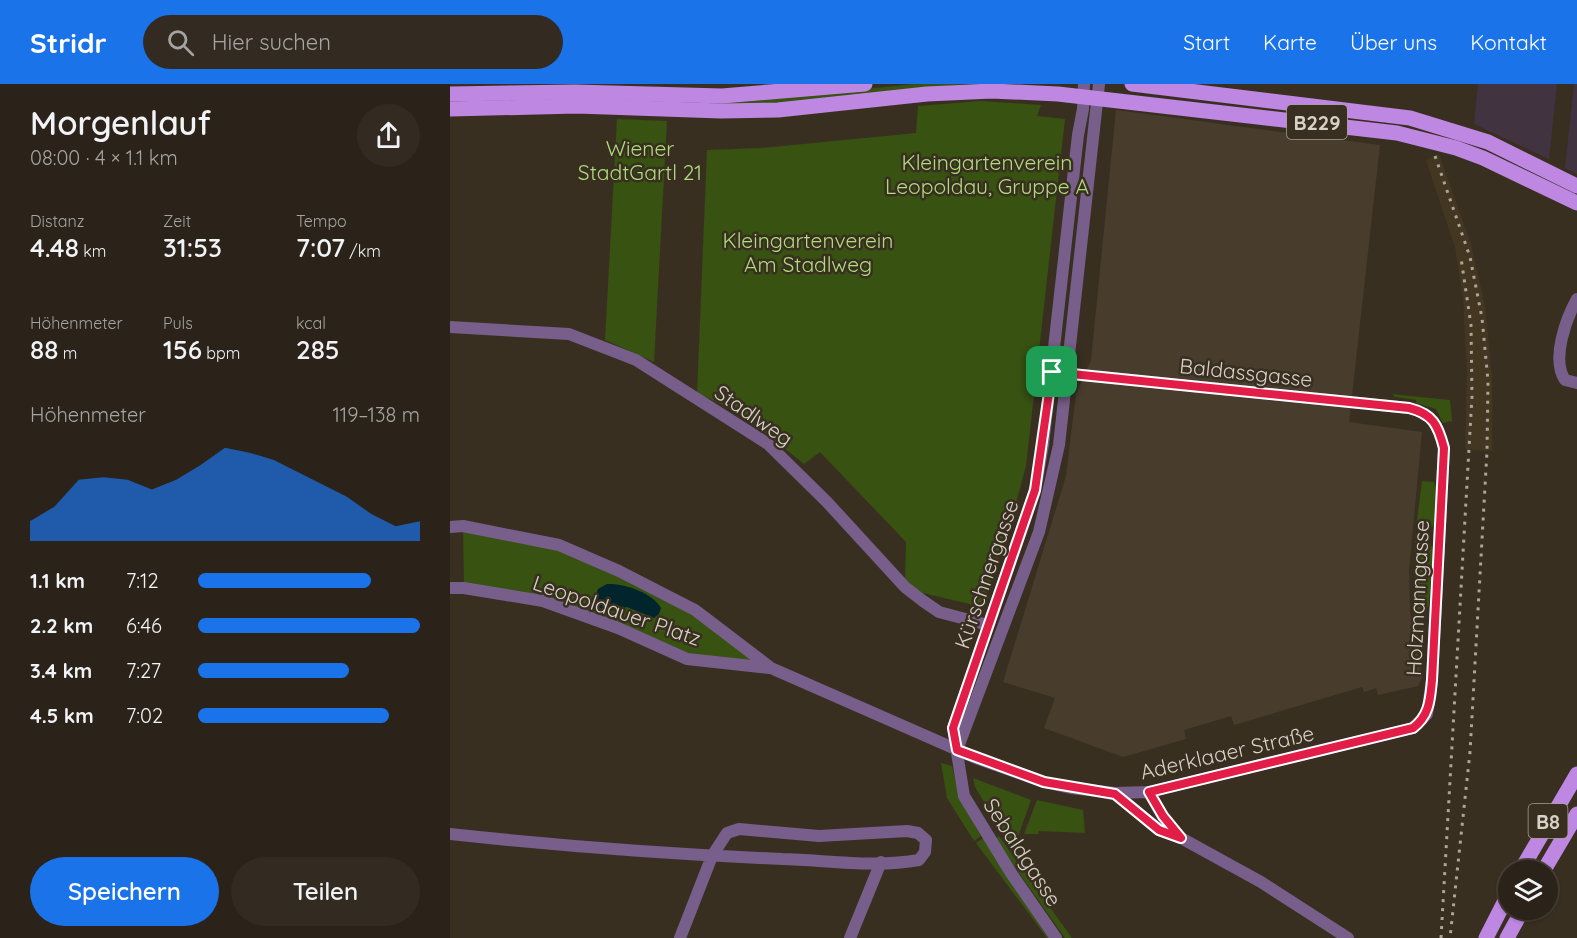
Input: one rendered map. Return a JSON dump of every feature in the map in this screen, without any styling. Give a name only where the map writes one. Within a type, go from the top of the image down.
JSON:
[{"type":"main road","points":[[450,94],[575,92],[730,96],[865,84]]},
{"type":"main road","name":"B229","points":[[1132,84],[1410,118],[1488,142],[1577,186]]},
{"type":"main road","name":"B229","points":[[450,109],[567,106],[722,111],[778,110],[927,94],[992,91],[1091,91],[1397,133],[1456,148],[1483,158],[1577,203]]},
{"type":"main road","name":"B8","points":[[1527,860],[1577,774]]},
{"type":"main road","name":"B8","points":[[1550,860],[1577,814]]},
{"type":"main road","points":[[1486,938],[1498,915]]},
{"type":"main road","points":[[1507,938],[1517,920]]},
{"type":"street","name":"Kürschnergasse","points":[[957,750],[953,728],[1035,490],[1091,91]]},
{"type":"street","name":"Kürschnergasse","points":[[957,750],[1039,532],[1059,445],[1091,91]]},
{"type":"street","points":[[1575,303],[1577,322]]},
{"type":"street","points":[[1575,303],[1562,330],[1561,374],[1565,380],[1577,383]]},
{"type":"street","name":"Stadlweg","points":[[450,327],[569,334],[636,360],[768,444],[827,502],[905,587],[923,601],[939,612],[988,625]]},
{"type":"street","name":"Baldassgasse","points":[[1052,372],[1409,408],[1423,411],[1433,418]]},
{"type":"street","name":"Holzmanngasse","points":[[1367,740],[1413,728],[1427,714],[1430,702],[1444,448],[1433,418]]},
{"type":"street","name":"Leopoldauer Platz","points":[[450,526],[463,526],[559,545],[619,571],[695,610],[771,668],[957,750]]},
{"type":"street","name":"Leopoldauer Platz","points":[[450,588],[465,588],[543,602],[618,628],[687,659],[771,668]]},
{"type":"street","name":"Aderklaaer Straße","points":[[957,750],[1044,782],[1115,794],[1147,793],[1367,740]]},
{"type":"street","name":"Sebaldgasse","points":[[957,750],[964,796],[1011,873],[1056,938]]},
{"type":"street","points":[[1147,793],[1144,811],[1148,821]]},
{"type":"street","points":[[1147,793],[1181,838]]},
{"type":"street","points":[[1115,794],[1159,830],[1181,838],[1261,882],[1348,938]]},
{"type":"street","points":[[450,834],[574,848],[712,856],[881,862],[919,860],[925,852],[926,840],[918,832],[907,831],[819,836],[739,829],[727,833],[712,856],[680,938]]},
{"type":"street","points":[[850,938],[881,862]]},
{"type":"shaded area","points":[[1478,84],[1557,84],[1549,159],[1474,124]]},
{"type":"shaded area","points":[[1574,84],[1577,84],[1577,174],[1565,168]]},
{"type":"shaded area","points":[[1116,110],[1380,145],[1349,422],[1422,432],[1409,570],[1410,612],[1422,677],[1418,686],[1378,695],[1376,688],[1364,692],[1362,687],[1234,725],[1231,716],[1184,730],[1186,739],[1123,757],[1044,728],[1055,698],[1003,682],[1066,476],[1076,394],[1091,360]]},
{"type":"shaded area","points":[[1439,154],[1471,244],[1485,306],[1492,378],[1492,451],[1465,449],[1467,372],[1463,297],[1455,247],[1426,160]]},
{"type":"green space","points":[[914,84],[966,84],[776,104],[450,105],[450,99],[777,98]]},
{"type":"green space","points":[[981,101],[1041,105],[1037,116],[1065,119],[1026,466],[1012,518],[982,607],[923,593],[905,580],[906,542],[820,452],[804,464],[742,414],[697,393],[707,150],[761,148],[916,133],[918,106]]},
{"type":"green space","name":"Wiener StadtGartl 21","points":[[617,119],[667,121],[654,362],[605,340]]},
{"type":"green space","points":[[1392,394],[1450,400],[1452,421],[1443,423],[1436,409],[1416,403],[1416,400],[1395,397]]},
{"type":"green space","points":[[1422,481],[1434,482],[1436,486],[1434,525],[1431,528],[1416,528]]},
{"type":"green space","points":[[463,526],[559,545],[695,610],[771,668],[687,659],[543,601],[464,588]]},
{"type":"green space","points":[[1415,541],[1429,542],[1433,549],[1429,604],[1427,609],[1415,612]]},
{"type":"green space","points":[[941,763],[952,766],[960,800],[981,836],[974,841],[947,798]]},
{"type":"green space","points":[[973,778],[1031,800],[1013,851],[975,787]]},
{"type":"green space","points":[[1037,800],[1083,810],[1085,833],[1039,831],[1038,834],[1024,834]]},
{"type":"green space","points":[[999,836],[1072,938],[1065,938],[995,839]]},
{"type":"green space","points":[[983,838],[1053,938],[1047,938],[976,843]]},
{"type":"water","points":[[607,584],[629,587],[652,598],[661,608],[659,614],[654,618],[627,607],[612,611],[601,609],[594,599],[598,589]]},
{"type":"railway","points":[[1435,156],[1470,257],[1482,318],[1488,381],[1487,451],[1470,752],[1450,938]]},
{"type":"railway","points":[[1441,938],[1472,396],[1471,325],[1461,258]]},
{"type":"route","points":[[1052,372],[1409,408],[1423,411],[1433,418],[1440,431],[1444,448],[1432,680],[1427,714],[1421,722],[1413,728],[1194,783],[1149,792],[1163,816],[1181,838],[1159,830],[1115,794],[1044,782],[957,750],[953,728],[1035,490],[1052,372]]},
{"type":"park label","name":"Kleingartenverein Leopoldau, Gruppe A","points":[[987,174]]},
{"type":"park label","name":"Kleingartenverein Am Stadlweg","points":[[808,252]]}]
